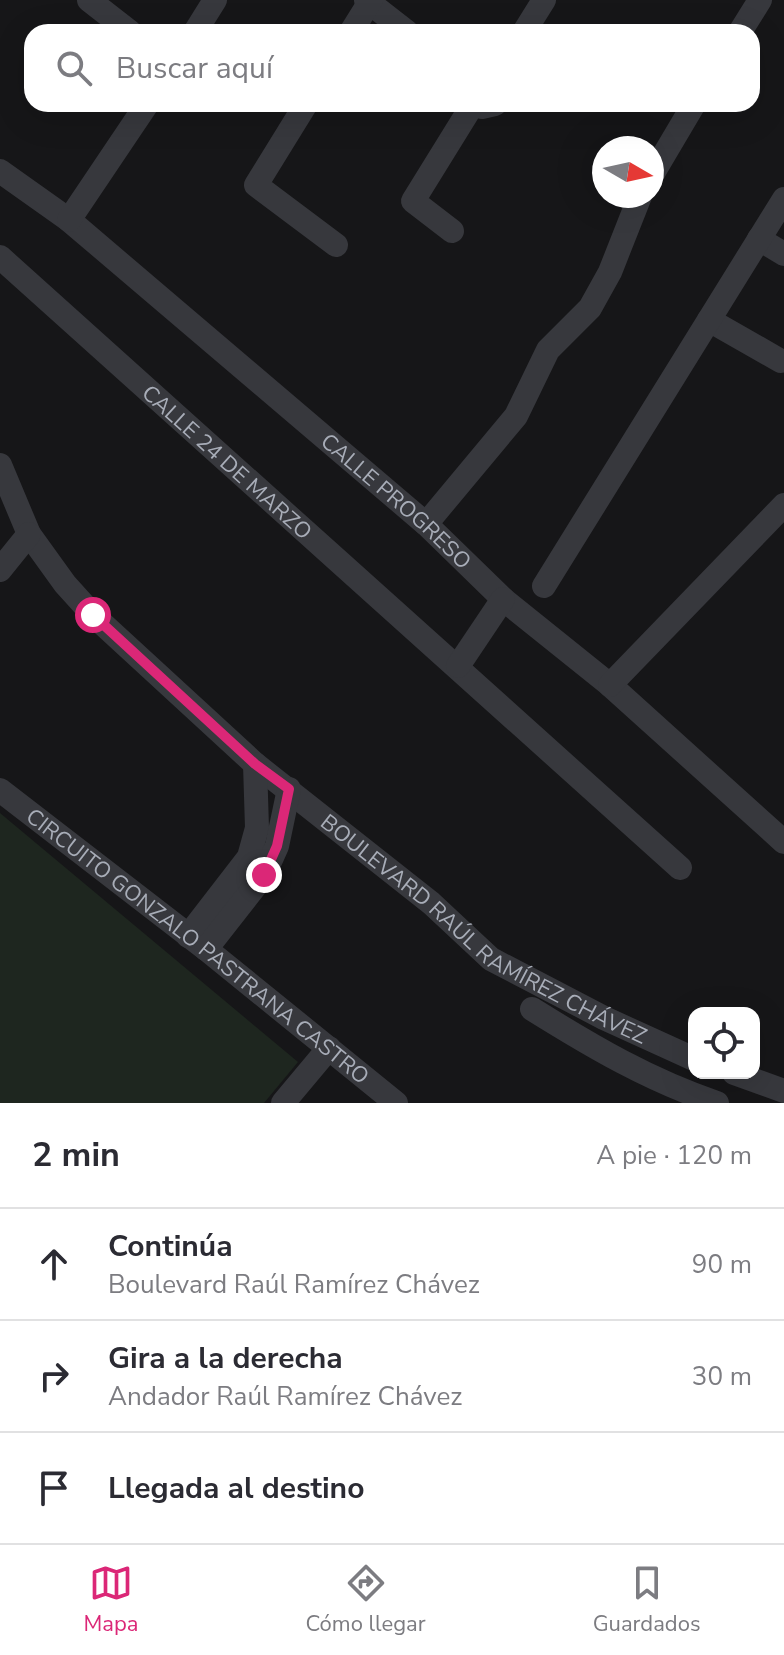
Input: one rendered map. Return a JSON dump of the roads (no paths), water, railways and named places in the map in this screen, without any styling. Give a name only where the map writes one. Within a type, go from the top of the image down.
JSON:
[{"type":"street","points":[[89,0],[120,24]]},
{"type":"street","points":[[200,24],[215,0]]},
{"type":"street","points":[[529,24],[544,0]]},
{"type":"street","points":[[745,24],[760,0]]},
{"type":"street","points":[[356,24],[369,1],[397,24]]},
{"type":"street","points":[[69,220],[142,112]]},
{"type":"street","points":[[301,112],[256,185],[336,245]]},
{"type":"street","points":[[452,231],[413,201],[470,112]]},
{"type":"street","points":[[664,153],[689,112]]},
{"type":"street","name":"CALLE PROGRESO","points":[[0,171],[69,220],[426,524],[503,599],[610,685],[784,842]]},
{"type":"street","points":[[544,586],[784,199]]},
{"type":"street","points":[[426,524],[516,416],[548,350],[590,308],[610,272],[635,208]]},
{"type":"street","points":[[759,239],[784,254]]},
{"type":"street","name":"CALLE 24 DE MARZO","points":[[0,257],[220,458],[458,666],[680,868]]},
{"type":"street","points":[[709,320],[781,361]]},
{"type":"street","name":"BOULEVARD RAÚL RAMÍREZ CHÁVEZ","points":[[0,465],[9,500],[65,584],[93,615],[255,764],[431,903],[491,959],[604,1018],[688,1056]]},
{"type":"street","points":[[610,685],[784,505]]},
{"type":"street","points":[[0,570],[29,534]]},
{"type":"street","points":[[458,666],[503,599]]},
{"type":"street","points":[[197,943],[249,857],[257,828],[255,764]]},
{"type":"street","points":[[197,943],[264,875],[277,846],[289,789]]},
{"type":"street","name":"CIRCUITO GONZALO PASTRANA CASTRO","points":[[0,790],[396,1103]]},
{"type":"street","points":[[532,1009],[609,1057],[673,1088],[717,1103]]},
{"type":"street","points":[[283,1103],[329,1048]]},
{"type":"street","points":[[751,1079],[784,1091]]}]
